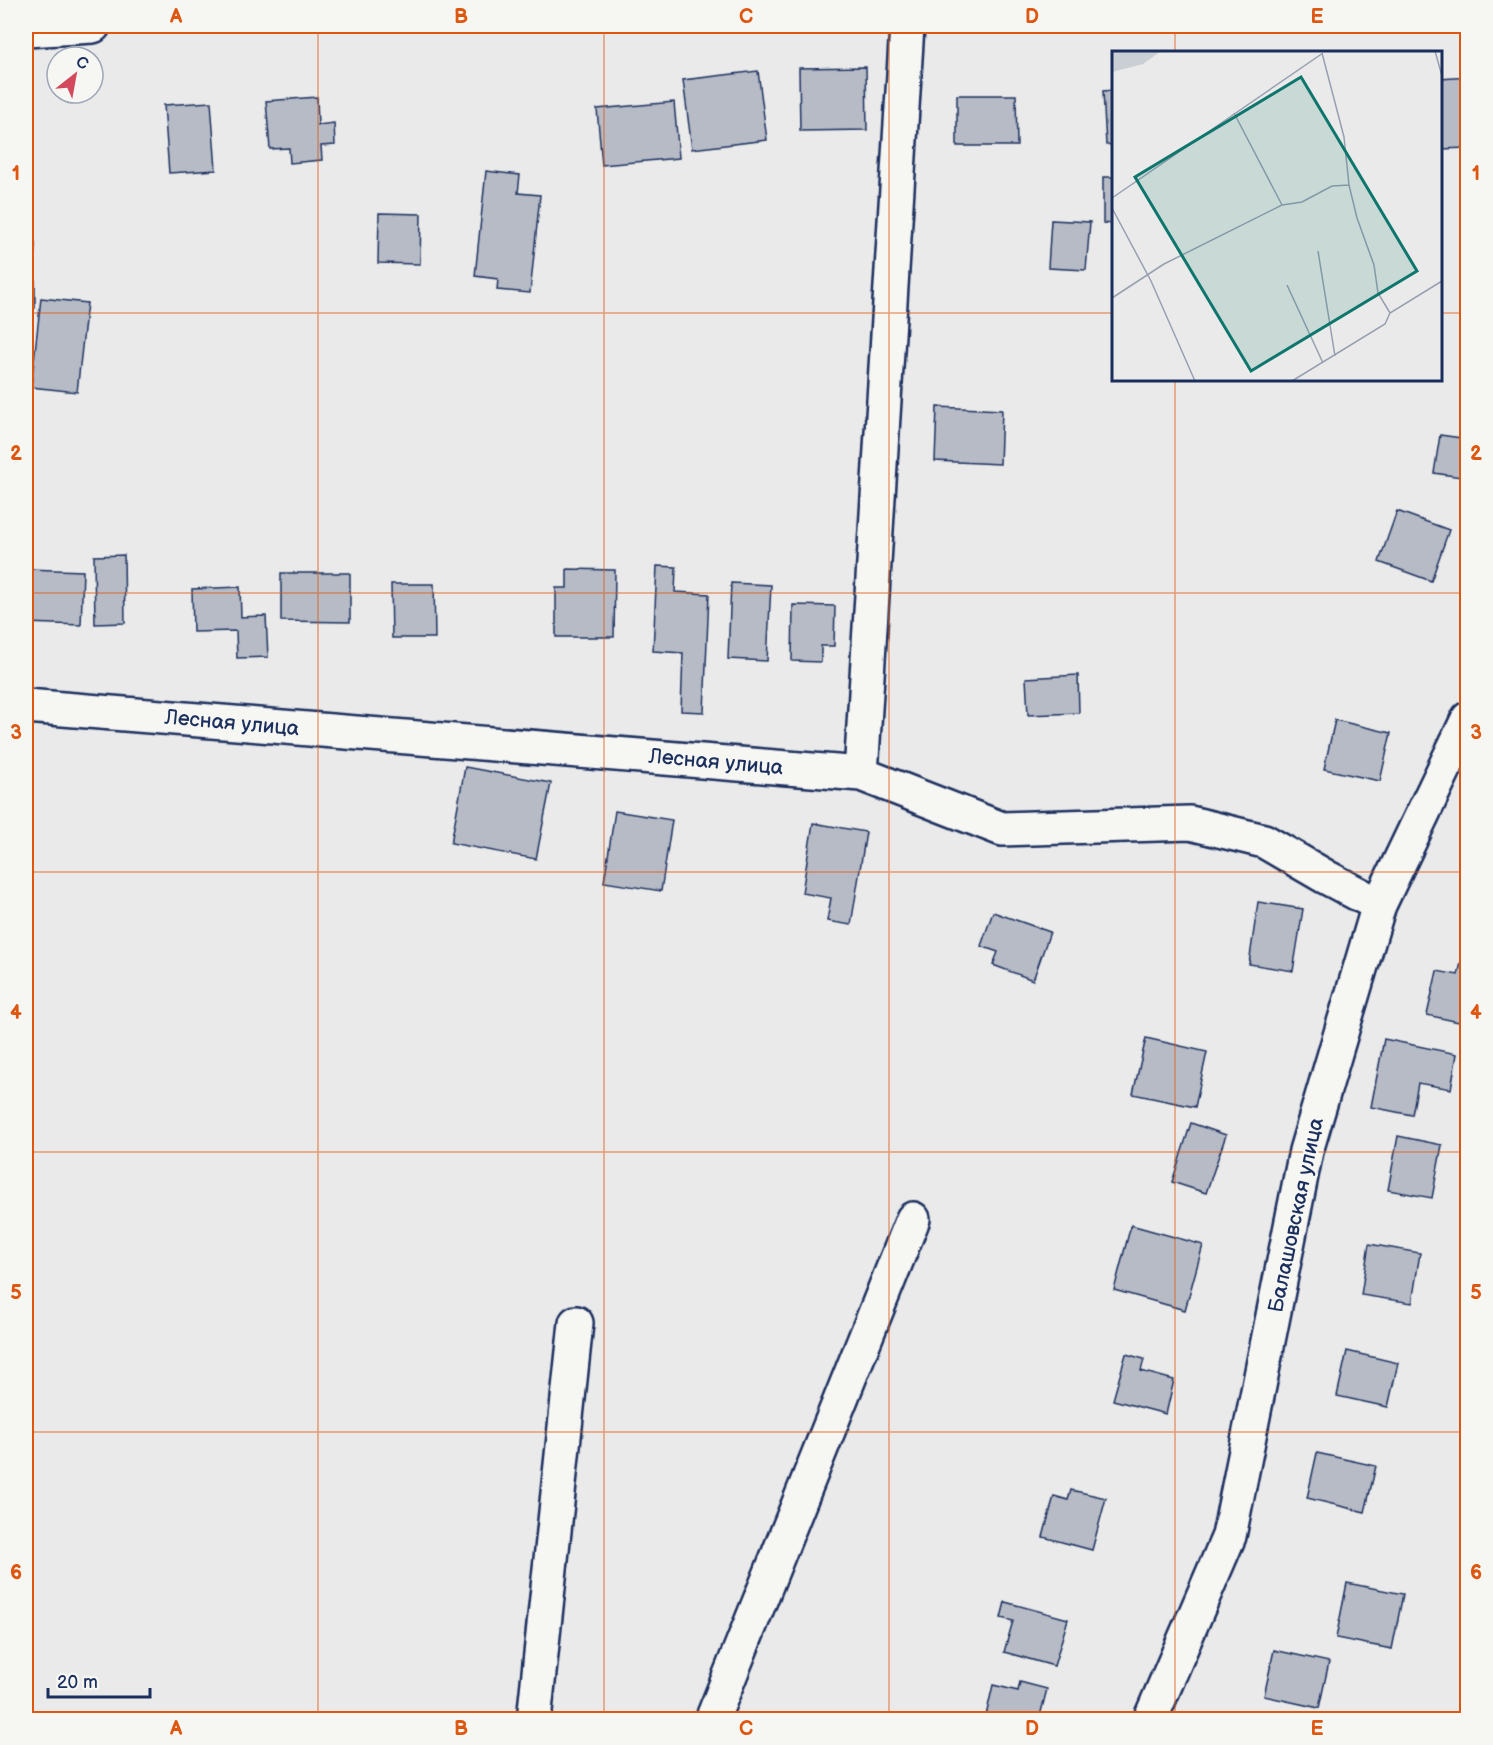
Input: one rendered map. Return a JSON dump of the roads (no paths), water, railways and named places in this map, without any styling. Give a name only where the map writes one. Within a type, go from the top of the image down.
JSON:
[{"type":"street","points":[[26,30],[93,26]]},
{"type":"street","points":[[861,774],[907,26]]},
{"type":"street","name":"Лесная улица","points":[[26,706],[861,774],[1002,829],[1190,823],[1264,841],[1379,905]]},
{"type":"street","name":"Балашовская улица","points":[[1150,1719],[1229,1536],[1306,1151],[1379,905],[1467,719]]},
{"type":"street","points":[[712,1719],[914,1219]]},
{"type":"street","points":[[534,1719],[576,1323]]}]
